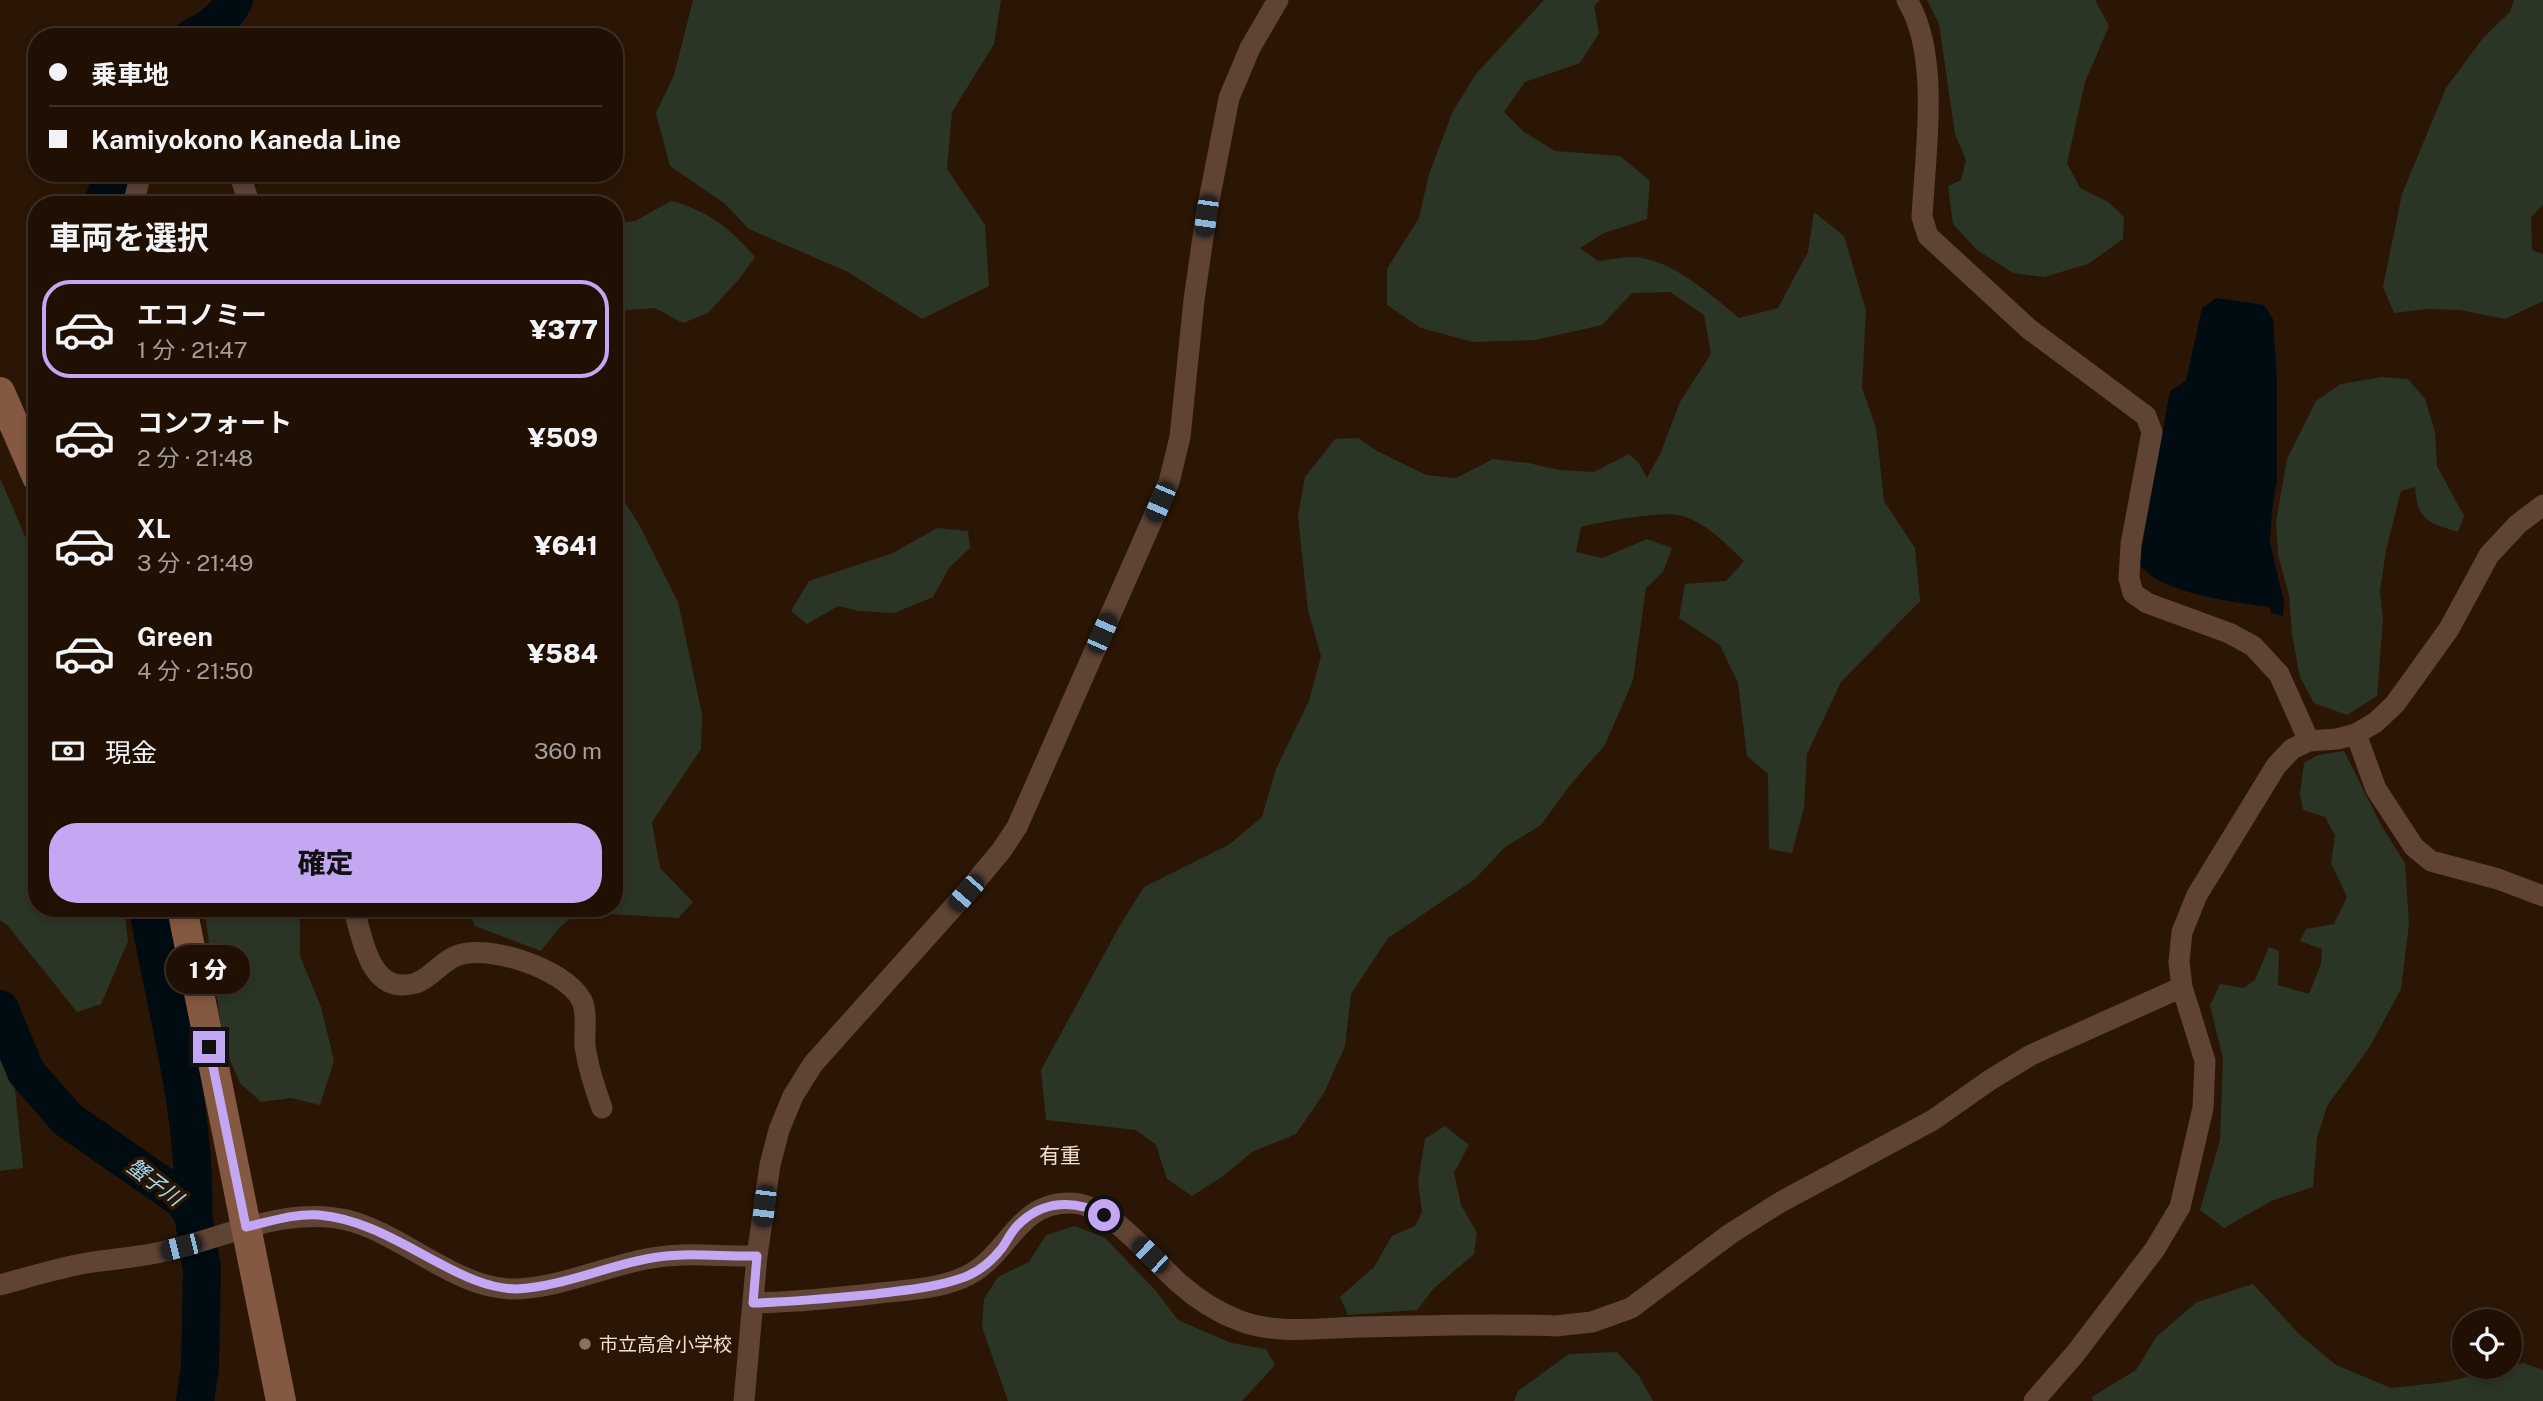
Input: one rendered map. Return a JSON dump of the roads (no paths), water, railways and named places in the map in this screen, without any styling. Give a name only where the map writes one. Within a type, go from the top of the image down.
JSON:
[{"type":"main road","points":[[0,392],[28,456]]},
{"type":"main road","points":[[184,917],[281,1401]]},
{"type":"street","points":[[744,1401],[757,1256],[770,1165],[779,1130],[793,1096],[813,1064],[966,893],[1002,851],[1017,827],[1169,482],[1180,437],[1194,300],[1206,216],[1229,99],[1250,48],[1278,0]]},
{"type":"street","points":[[1907,0],[1922,32],[1926,52],[1928,82],[1922,217],[1928,236],[2029,329],[2146,416],[2152,432],[2132,544],[2129,579],[2133,593],[2147,603],[2229,633],[2253,646],[2278,674],[2309,741]]},
{"type":"street","points":[[2034,1401],[2075,1354],[2155,1249],[2180,1207],[2203,1108],[2205,1061],[2182,987],[2179,962],[2182,932],[2197,895],[2276,766],[2291,749],[2309,741],[2337,739],[2356,734],[2376,722],[2395,704],[2449,629],[2490,555],[2518,524],[2543,505]]},
{"type":"street","points":[[2356,734],[2376,789],[2414,846],[2431,861],[2498,879],[2543,896]]},
{"type":"street","points":[[356,917],[374,972],[392,984],[416,983],[455,957],[474,953],[509,957],[546,970],[567,982],[582,1000],[586,1048],[602,1108]]},
{"type":"street","points":[[753,1303],[800,1302],[930,1288],[963,1278],[984,1266],[1002,1249],[1016,1227],[1034,1213],[1053,1205],[1072,1203],[1088,1206],[1104,1215],[1180,1285],[1208,1306],[1240,1321],[1270,1328],[1555,1326],[1592,1322],[1631,1308],[1730,1234],[1779,1202],[1933,1120],[2031,1055],[2182,987]]},
{"type":"street","points":[[0,1285],[87,1263],[156,1253],[279,1219],[317,1215],[370,1227],[454,1272],[489,1285],[516,1289],[547,1284],[648,1258],[693,1254],[757,1256]]},
{"type":"waterway","points":[[209,28],[217,22],[234,0]]},
{"type":"waterway","points":[[105,196],[111,182]]},
{"type":"waterway","points":[[150,917],[185,1099],[193,1176],[193,1214]]},
{"type":"waterway","name":"蟹子川","points":[[0,1009],[26,1072],[67,1119],[182,1199],[193,1214],[202,1269],[200,1367],[195,1401]]},
{"type":"place","name":"市立高倉小学校","points":[[585,1344]]},
{"type":"district","name":"有重","points":[[1060,1155]]}]
